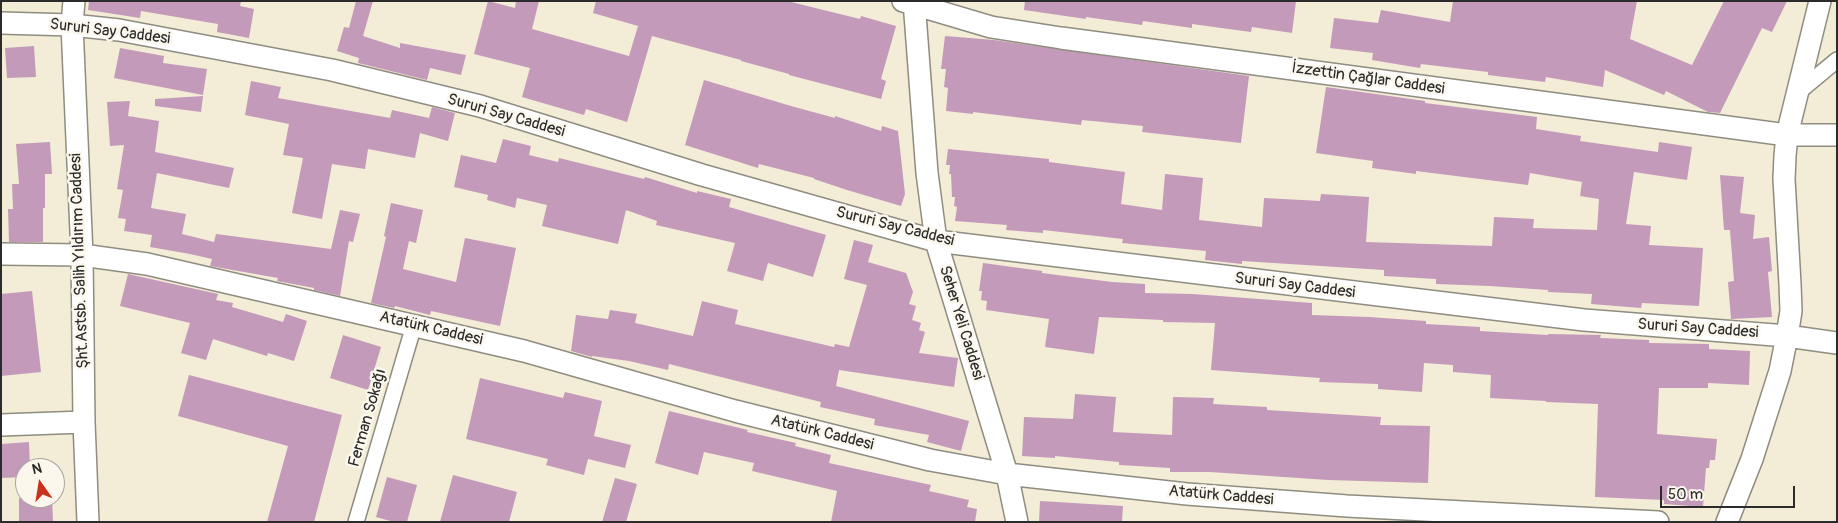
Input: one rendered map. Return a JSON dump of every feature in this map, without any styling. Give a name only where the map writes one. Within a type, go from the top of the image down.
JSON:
[{"type":"street","name":"Şht.Astsb. Salih Yıldırım Caddesi","points":[[74,1],[72,25],[82,255],[84,422],[88,522]]},
{"type":"street","points":[[1727,522],[1755,450],[1780,371],[1788,336],[1790,302],[1784,179],[1787,135],[1820,1]]},
{"type":"street","name":"İzzettin Çağlar Caddesi","points":[[911,2],[991,27],[1061,38],[1787,135],[1837,135]]},
{"type":"street","name":"Seher Yeli Caddesi","points":[[911,2],[927,173],[936,241],[1007,474],[1017,522]]},
{"type":"street","name":"Sururi Say Caddesi","points":[[1,24],[72,25],[134,33],[332,70],[462,102],[702,175],[936,241],[1584,320],[1788,336],[1837,343]]},
{"type":"street","points":[[1796,94],[1837,60]]},
{"type":"street","name":"Atatürk Caddesi","points":[[1,254],[82,255],[147,264],[524,351],[753,415],[930,460],[1007,474],[1187,494],[1347,506],[1658,522]]},
{"type":"street","name":"Ferman Sokağı","points":[[356,522],[414,325]]},
{"type":"street","points":[[1,426],[84,422]]},
{"type":"building","points":[[89,1],[241,1],[240,6],[254,9],[249,38],[217,32],[218,24],[141,11],[140,18],[88,10]]},
{"type":"building","points":[[356,1],[373,1],[363,36],[400,48],[400,43],[466,55],[461,75],[430,68],[427,80],[358,63],[359,58],[337,51],[344,27],[349,28]]},
{"type":"building","points":[[488,1],[515,8],[516,1],[539,1],[532,29],[629,56],[638,26],[593,13],[596,1],[787,1],[860,19],[861,16],[896,26],[881,79],[886,81],[881,99],[652,36],[627,122],[586,109],[584,115],[522,97],[530,68],[474,54]]},
{"type":"building","points":[[1025,1],[1296,1],[1292,33],[1252,27],[1251,32],[1192,24],[1192,28],[1143,21],[1142,25],[1086,17],[1086,19],[1024,10]]},
{"type":"building","points":[[1453,1],[1637,1],[1630,39],[1692,65],[1724,1],[1787,1],[1772,32],[1762,28],[1720,113],[1708,112],[1666,91],[1664,95],[1605,70],[1603,87],[1546,77],[1545,82],[1488,75],[1488,72],[1421,64],[1420,68],[1372,60],[1373,53],[1330,48],[1334,18],[1378,23],[1381,10],[1450,22]]},
{"type":"building","points":[[945,36],[994,40],[1249,76],[1241,143],[1142,132],[1143,126],[1082,120],[1081,125],[973,112],[973,114],[946,111],[948,88],[944,87],[946,69],[941,69]]},
{"type":"building","points":[[34,46],[36,77],[7,78],[5,48]]},
{"type":"building","points":[[120,48],[164,56],[163,63],[207,69],[203,95],[114,78]]},
{"type":"building","points":[[704,80],[791,106],[835,118],[835,116],[881,131],[882,126],[898,131],[905,194],[901,206],[814,178],[759,164],[758,168],[685,145]]},
{"type":"building","points":[[251,81],[281,87],[278,98],[390,118],[392,110],[429,118],[432,107],[455,113],[448,141],[420,133],[415,158],[368,149],[365,169],[332,164],[322,219],[292,213],[303,158],[283,155],[289,124],[245,115]]},
{"type":"building","points":[[1326,87],[1425,101],[1425,103],[1537,117],[1536,129],[1581,136],[1580,141],[1658,152],[1659,142],[1692,147],[1687,180],[1634,172],[1626,224],[1651,226],[1649,245],[1703,248],[1699,306],[1642,303],[1641,308],[1591,304],[1592,294],[1436,284],[1436,279],[1384,276],[1384,270],[1242,261],[1242,264],[1205,260],[1206,251],[1122,243],[1123,239],[1043,230],[1043,233],[1006,230],[1007,225],[955,221],[957,207],[954,206],[955,197],[952,197],[951,174],[949,174],[950,165],[946,165],[948,149],[1049,159],[1049,162],[1125,172],[1121,204],[1162,210],[1165,174],[1203,178],[1199,220],[1262,227],[1264,198],[1320,201],[1321,194],[1369,197],[1366,242],[1492,246],[1494,217],[1534,219],[1533,228],[1597,230],[1599,199],[1580,196],[1582,182],[1530,173],[1528,185],[1416,171],[1416,174],[1372,168],[1373,161],[1316,153]]},
{"type":"building","points":[[203,96],[201,112],[155,106],[155,99]]},
{"type":"building","points":[[130,101],[128,116],[159,121],[155,152],[234,168],[229,188],[157,173],[151,208],[186,214],[182,234],[214,242],[216,234],[331,249],[340,210],[360,214],[353,242],[349,241],[340,296],[314,290],[314,288],[277,281],[278,278],[210,266],[212,259],[150,247],[152,235],[124,231],[126,219],[118,218],[123,190],[117,189],[124,145],[110,146],[107,102]]},
{"type":"building","points":[[503,139],[531,146],[529,155],[558,162],[559,158],[644,179],[645,177],[697,193],[697,191],[731,199],[729,207],[826,235],[813,277],[768,263],[763,281],[727,271],[735,243],[656,225],[657,221],[626,210],[618,244],[542,226],[547,205],[517,198],[515,208],[487,200],[488,195],[454,187],[461,155],[496,163]]},
{"type":"building","points":[[50,142],[52,174],[45,174],[43,242],[9,242],[8,209],[13,209],[12,184],[19,184],[16,144]]},
{"type":"building","points":[[1720,175],[1744,177],[1740,213],[1755,215],[1753,239],[1769,237],[1772,271],[1768,272],[1772,317],[1731,319],[1728,282],[1734,281],[1730,230],[1724,230]]},
{"type":"building","points":[[391,203],[423,210],[416,243],[409,241],[403,269],[456,282],[465,238],[516,248],[500,326],[431,311],[430,315],[395,306],[394,308],[371,303],[386,237],[384,236]]},
{"type":"building","points":[[854,240],[873,245],[868,262],[906,273],[913,292],[909,304],[916,306],[912,320],[921,323],[919,330],[925,332],[919,353],[958,358],[954,387],[839,370],[836,386],[969,421],[961,451],[927,442],[929,435],[874,425],[875,419],[820,407],[821,402],[669,364],[668,370],[629,361],[592,357],[571,351],[576,315],[608,319],[610,310],[637,314],[635,323],[693,336],[702,301],[738,310],[735,324],[834,347],[835,344],[849,347],[867,285],[844,279]]},
{"type":"building","points":[[983,263],[1042,271],[1042,273],[1112,282],[1145,284],[1145,293],[1193,294],[1312,303],[1312,315],[1426,321],[1426,324],[1480,327],[1480,331],[1548,335],[1601,335],[1600,338],[1649,340],[1649,343],[1709,344],[1709,349],[1750,351],[1749,385],[1708,383],[1708,388],[1659,388],[1657,434],[1717,439],[1715,460],[1710,460],[1709,468],[1706,468],[1703,507],[1664,504],[1664,500],[1595,497],[1598,404],[1490,398],[1491,375],[1453,372],[1453,365],[1424,363],[1422,392],[1378,389],[1378,384],[1319,382],[1320,378],[1211,370],[1215,323],[1163,322],[1163,320],[1099,317],[1094,354],[1045,347],[1049,319],[986,310],[987,301],[981,300],[982,291],[979,291]]},
{"type":"building","points":[[128,274],[218,294],[216,300],[233,303],[232,307],[283,322],[286,314],[307,321],[294,361],[268,353],[267,356],[213,339],[206,360],[181,353],[190,323],[120,306]]},
{"type":"building","points":[[32,291],[41,372],[1,376],[1,294]]},
{"type":"building","points":[[343,335],[381,347],[368,390],[330,378]]},
{"type":"building","points":[[189,375],[342,415],[314,522],[267,522],[288,446],[178,416]]},
{"type":"building","points":[[480,378],[563,398],[565,392],[602,401],[594,436],[631,445],[625,468],[588,459],[584,475],[546,465],[548,459],[466,439]]},
{"type":"building","points":[[1075,394],[1116,397],[1113,432],[1172,435],[1173,397],[1214,398],[1213,404],[1267,407],[1267,410],[1381,417],[1380,425],[1430,426],[1428,483],[1328,480],[1210,472],[1170,472],[1170,468],[1119,465],[1119,462],[1055,456],[1055,458],[1022,456],[1024,417],[1073,419]]},
{"type":"building","points":[[669,411],[796,443],[795,446],[831,455],[829,463],[931,485],[929,491],[969,500],[967,507],[977,509],[975,522],[831,522],[837,491],[752,471],[754,463],[704,452],[698,475],[655,463]]},
{"type":"building","points":[[29,442],[30,458],[15,458],[15,477],[1,478],[1,444]]},
{"type":"building","points":[[453,475],[517,492],[509,522],[440,522]]},
{"type":"building","points":[[387,477],[417,485],[407,522],[394,522],[376,517]]},
{"type":"building","points":[[615,478],[637,484],[626,522],[602,522]]},
{"type":"building","points":[[1040,501],[1123,506],[1122,522],[1039,522]]},
{"type":"building","points":[[19,508],[52,508],[53,522],[19,522]]}]
